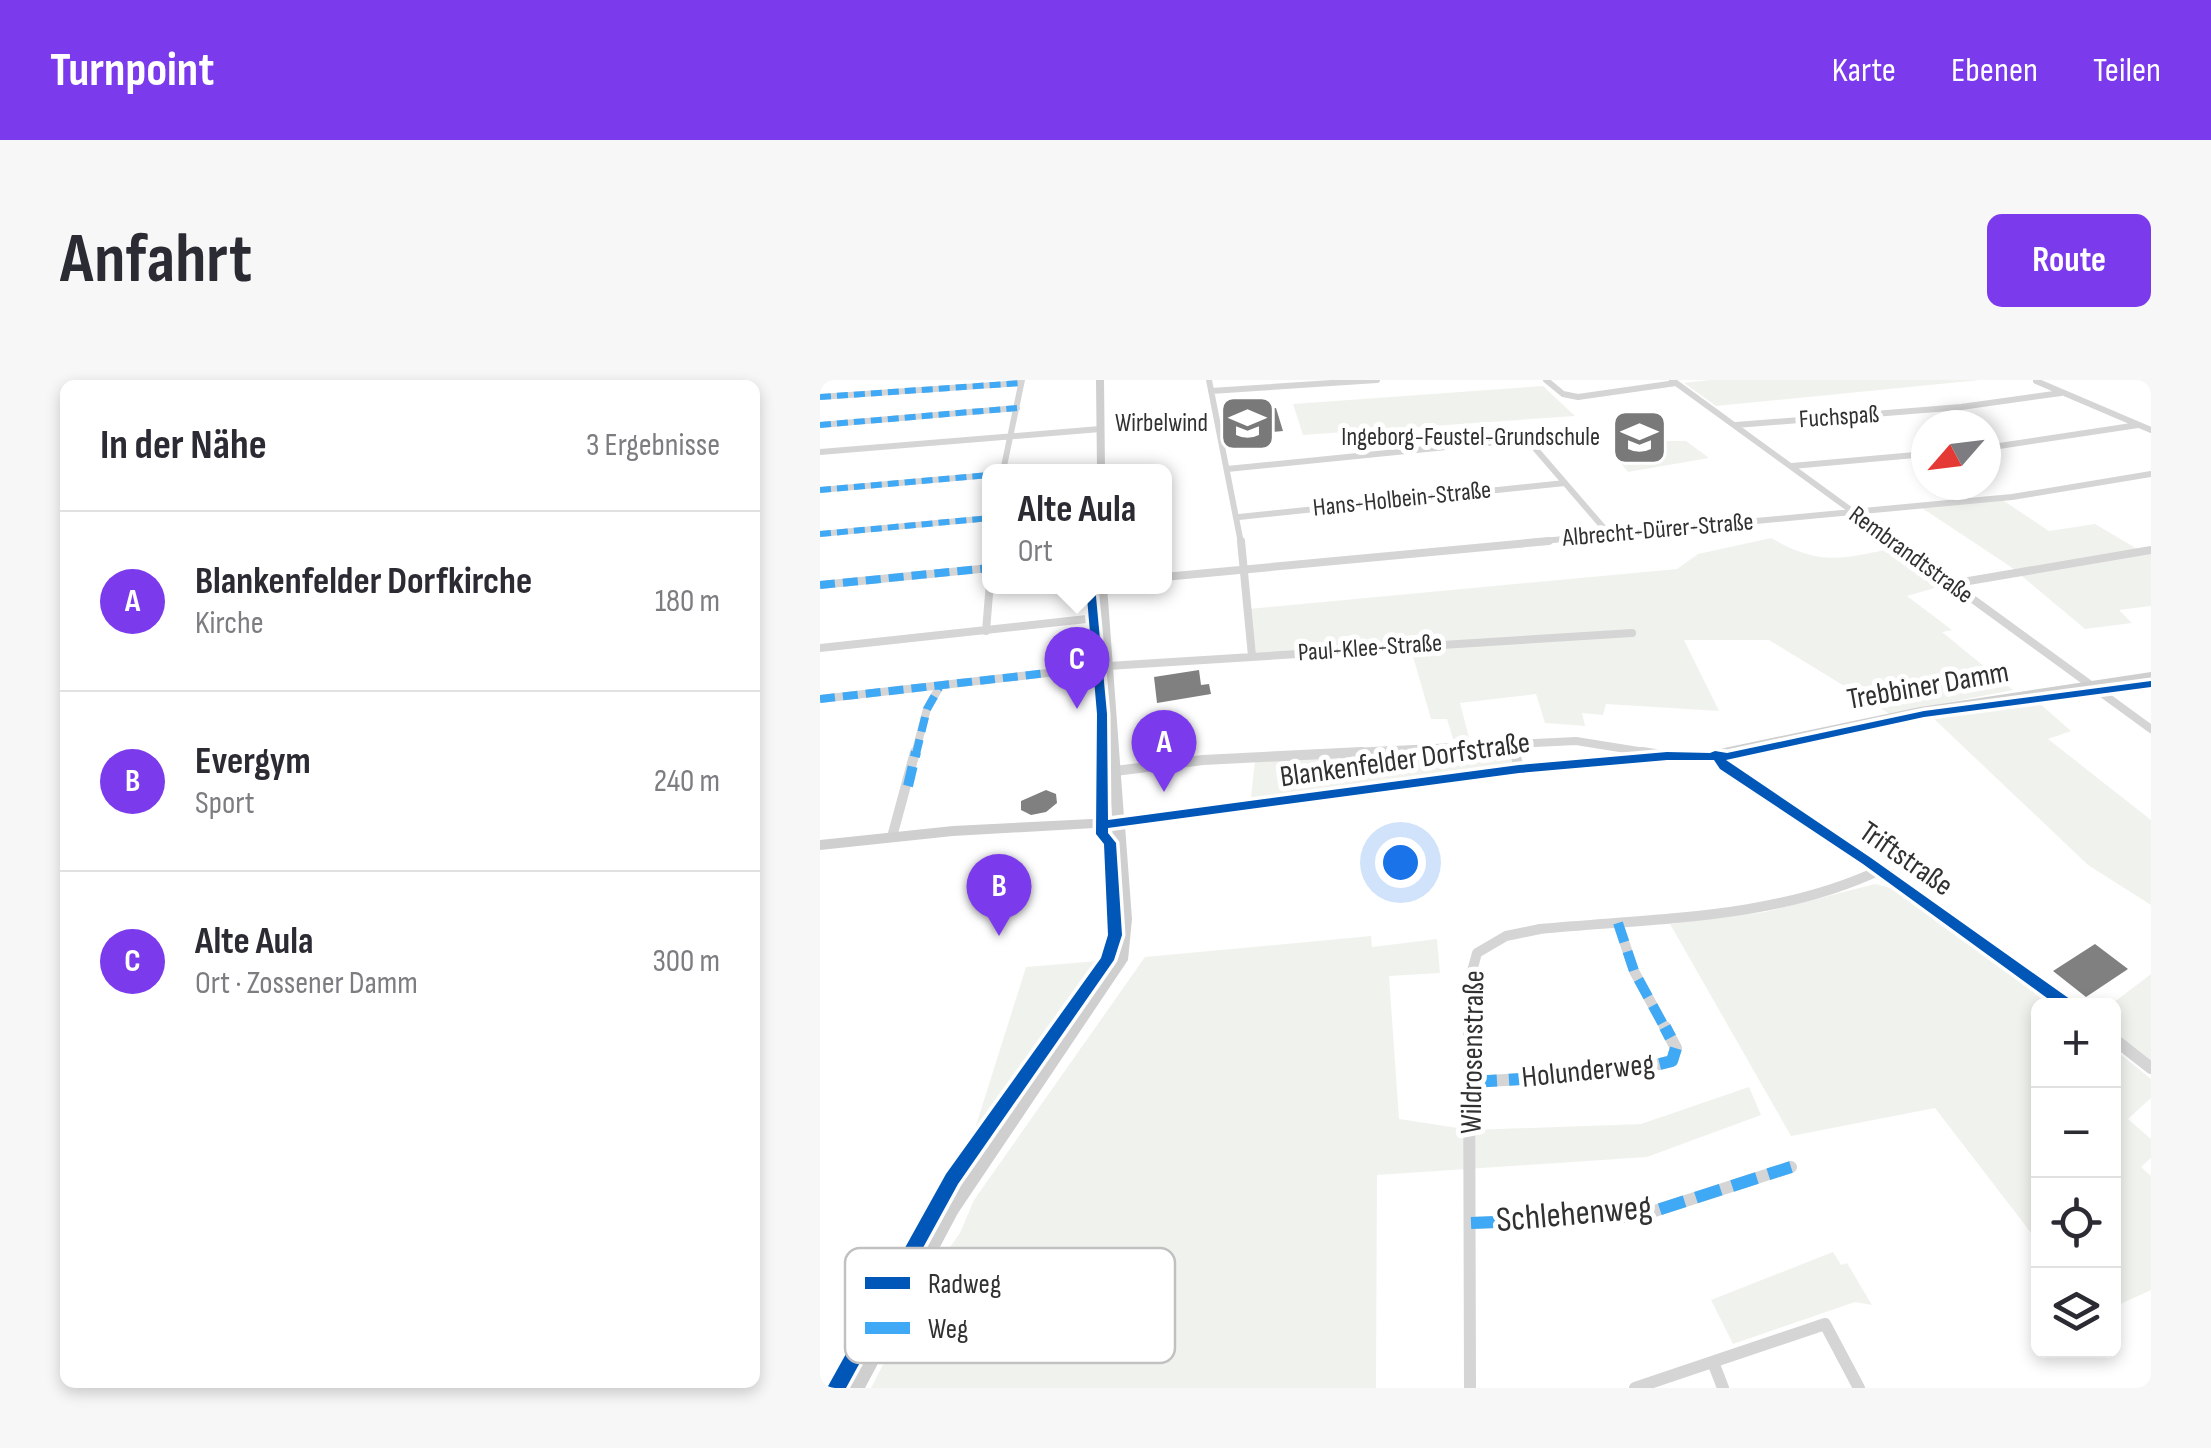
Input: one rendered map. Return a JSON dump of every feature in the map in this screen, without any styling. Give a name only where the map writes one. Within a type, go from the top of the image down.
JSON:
[{"type":"main road","points":[[1100,380],[1100,464]]},
{"type":"main road","points":[[930,1248],[960,1194],[1114,976],[1126,940],[1103,594]]},
{"type":"main road","name":"Trebbiner Damm","points":[[1715,754],[1911,712],[2151,675]]},
{"type":"main road","name":"Blankenfelder Dorfstraße","points":[[820,846],[1118,823],[1519,769],[1715,754]]},
{"type":"main road","points":[[854,1388],[868,1363]]},
{"type":"street","points":[[1209,380],[1240,517],[1252,656]]},
{"type":"street","points":[[1211,391],[1377,380]]},
{"type":"street","points":[[1546,380],[1563,394],[1578,397],[1674,382]]},
{"type":"street","points":[[820,397],[1022,381],[1005,464]]},
{"type":"street","points":[[2036,381],[2151,430]]},
{"type":"street","name":"Rembrandtstraße","points":[[1674,382],[2151,729]]},
{"type":"street","name":"Fuchspaß","points":[[1736,425],[1961,407],[2061,392]]},
{"type":"street","points":[[820,425],[1017,408]]},
{"type":"street","points":[[2001,446],[2138,425]]},
{"type":"street","points":[[820,452],[1100,429]]},
{"type":"street","points":[[1227,468],[1527,439],[1609,534]]},
{"type":"street","points":[[1791,466],[1911,455]]},
{"type":"street","name":"Albrecht-Dürer-Straße","points":[[1172,576],[1854,513],[2044,493],[2151,474]]},
{"type":"street","points":[[820,490],[982,476]]},
{"type":"street","name":"Hans-Holbein-Straße","points":[[1240,517],[1565,483]]},
{"type":"street","points":[[820,534],[982,519]]},
{"type":"street","points":[[1951,584],[2151,550]]},
{"type":"street","points":[[820,585],[982,569]]},
{"type":"street","points":[[986,631],[989,594]]},
{"type":"street","points":[[820,648],[1104,617]]},
{"type":"street","name":"Paul-Klee-Straße","points":[[1108,666],[1632,632]]},
{"type":"street","points":[[820,699],[1065,671]]},
{"type":"street","points":[[892,838],[927,710],[939,688]]},
{"type":"street","name":"Blankenfelder Dorfstraße","points":[[1116,771],[1177,762],[1576,741],[1667,756]]},
{"type":"street","name":"Blankenfelder Dorfstraße","points":[[1513,743],[1519,769]]},
{"type":"street","name":"Triftstraße","points":[[1715,754],[1724,766],[1880,870],[2058,998]]},
{"type":"street","name":"Wildrosenstraße","points":[[1470,1388],[1469,979],[1477,953],[1509,934],[1787,900],[1858,881],[1880,870]]},
{"type":"street","name":"Holunderweg","points":[[1471,1082],[1623,1073],[1672,1061],[1676,1048],[1634,971],[1618,923]]},
{"type":"street","points":[[2121,1045],[2151,1068]]},
{"type":"street","name":"Schlehenweg","points":[[1471,1223],[1639,1216],[1791,1167]]},
{"type":"street","points":[[1635,1388],[1825,1324],[1859,1388]]},
{"type":"street","points":[[1713,1362],[1723,1388]]},
{"type":"shaded area","points":[[1980,380],[1716,406],[1684,383]]},
{"type":"shaded area","points":[[1543,386],[1575,416],[1303,435],[1293,404]]},
{"type":"shaded area","points":[[1667,441],[1686,441],[1709,458],[1628,472],[1613,454]]},
{"type":"shaded area","points":[[2001,499],[2049,531],[2095,524],[2139,550],[2151,548],[2151,606],[2119,610],[2132,623],[2085,629],[2011,567],[1922,508]]},
{"type":"shaded area","points":[[1771,538],[1803,553],[1831,558],[1894,548],[1945,585],[1907,596],[1952,630],[1942,632],[2013,690],[1890,714],[1769,640],[1684,640],[1719,711],[1606,704],[1603,715],[1582,713],[1585,726],[1545,723],[1536,694],[1460,703],[1469,738],[1453,739],[1447,719],[1431,719],[1410,646],[1252,656],[1249,609],[1677,569],[1698,554]]},
{"type":"shaded area","points":[[2038,702],[2071,731],[2048,739],[2151,820],[2151,905],[2088,865],[1931,716]]},
{"type":"shaded area","points":[[1513,743],[1519,769],[1250,806],[1255,761]]},
{"type":"shaded area","points":[[1875,884],[1899,890],[2048,998],[2031,998],[2031,1233],[1935,1108],[1791,1136],[1670,924],[1765,912]]},
{"type":"shaded area","points":[[1371,936],[1372,947],[1437,939],[1440,973],[1389,976],[1399,1119],[1471,1130],[1641,1124],[1749,1087],[1761,1115],[1647,1157],[1377,1175],[1376,1388],[871,1388],[884,1363],[1175,1363],[1175,1248],[949,1248],[974,1200],[1145,957]]},
{"type":"shaded area","points":[[1110,960],[1098,987],[1006,1115],[973,1135],[1026,967]]},
{"type":"shaded area","points":[[2151,974],[2151,1062],[2121,1039],[2120,998]]},
{"type":"shaded area","points":[[2121,1055],[2151,1079],[2151,1098],[2128,1119],[2151,1139],[2151,1158],[2141,1167],[2151,1176],[2151,1290],[2121,1304]]},
{"type":"shaded area","points":[[1833,1252],[1841,1265],[1847,1263],[1872,1305],[1855,1302],[1733,1344],[1711,1300]]},
{"type":"building","points":[[1276,408],[1283,431],[1245,435],[1239,412]]},
{"type":"building","points":[[1199,670],[1201,685],[1209,684],[1211,694],[1157,703],[1154,677]]},
{"type":"building","points":[[1046,790],[1056,794],[1057,803],[1046,812],[1031,815],[1021,810],[1021,801]]},
{"type":"building","points":[[2095,944],[2128,969],[2086,997],[2053,971]]},
{"type":"marked path","points":[[820,397],[1021,383]]},
{"type":"marked path","points":[[820,425],[1017,408]]},
{"type":"marked path","points":[[820,490],[982,476]]},
{"type":"marked path","points":[[820,534],[982,519]]},
{"type":"marked path","points":[[820,585],[982,569]]},
{"type":"marked path","points":[[820,699],[1065,671]]},
{"type":"marked path","points":[[908,786],[927,709],[939,688]]},
{"type":"marked path","points":[[1471,1082],[1623,1073],[1672,1061],[1676,1048],[1634,971],[1618,923]]},
{"type":"marked path","points":[[1471,1223],[1639,1216],[1791,1167]]},
{"type":"cycle path","points":[[914,1248],[952,1179],[1107,960],[1115,935],[1110,843],[1102,834],[1102,714],[1091,594]]},
{"type":"cycle path","points":[[1102,825],[1519,769],[1667,756],[1727,757],[1924,714],[2151,684]]},
{"type":"cycle path","points":[[1715,754],[1724,766],[1867,861],[2058,998]]},
{"type":"cycle path","points":[[836,1388],[850,1363]]},
{"type":"place","name":"Wirbelwind","points":[[1247,423]]},
{"type":"place","name":"Ingeborg-Feustel-Grundschule","points":[[1639,437]]},
{"type":"place","name":"Alte Aula","points":[[1077,709]]},
{"type":"place","name":"Blankenfelder Dorfkirche","points":[[1164,792]]},
{"type":"place","name":"Evergym","points":[[999,936]]}]
